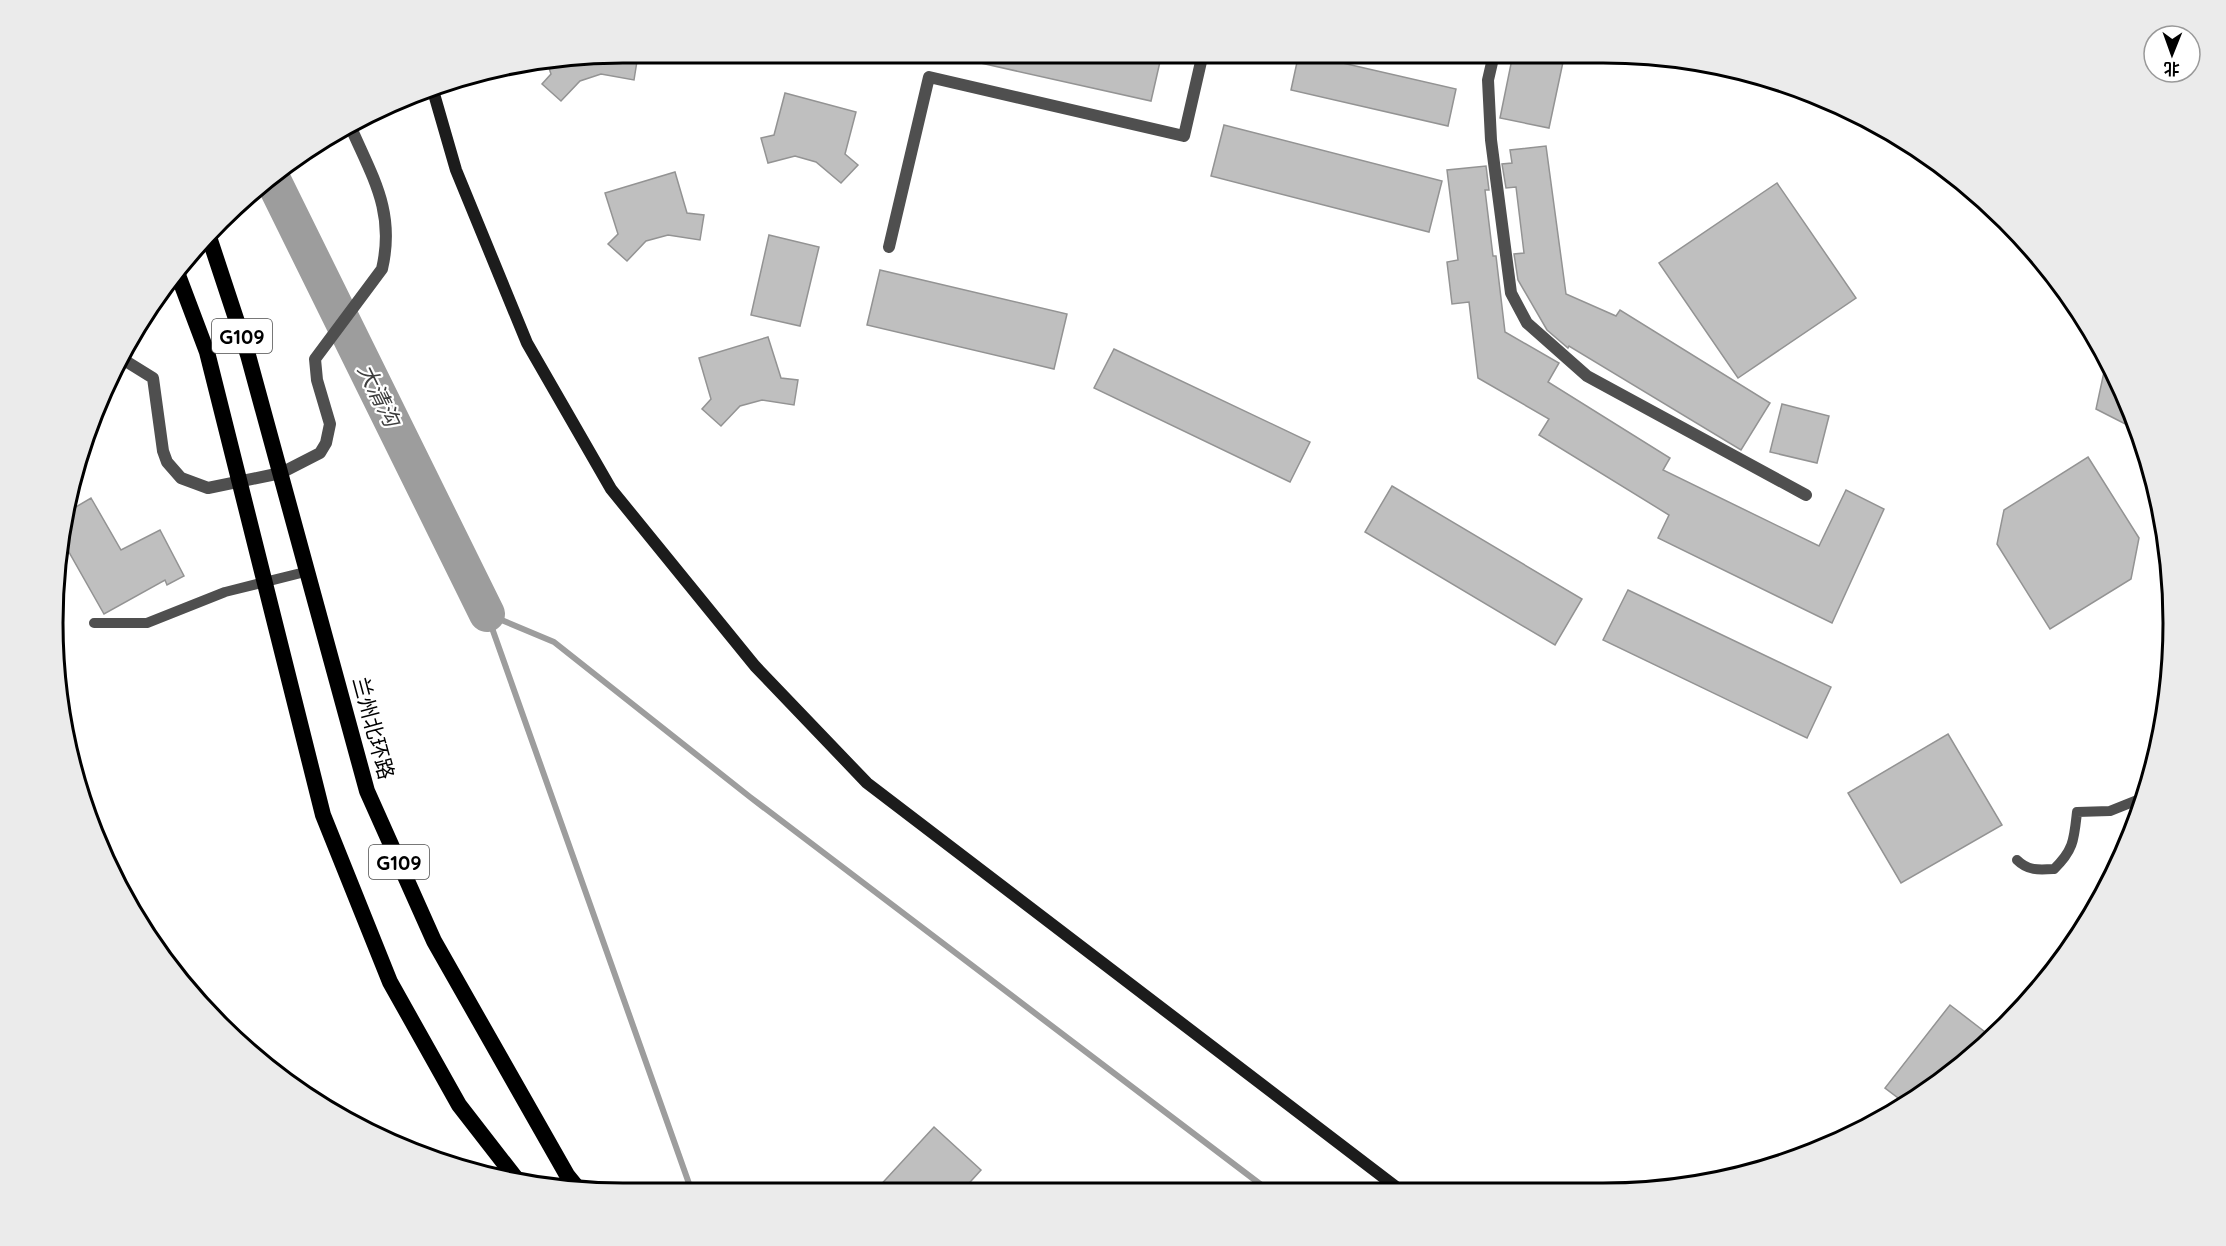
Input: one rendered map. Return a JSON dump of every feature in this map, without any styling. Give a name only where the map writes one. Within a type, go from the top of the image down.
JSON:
[{"type":"highway","name":"兰州北环路","points":[[211,244],[270,432],[367,791],[434,941],[571,1180]]},
{"type":"highway","name":"G109","points":[[180,281],[207,352],[323,815],[390,982],[459,1105],[510,1171]]},
{"type":"main road","points":[[435,96],[456,170],[527,343],[611,489],[755,666],[867,783],[1391,1183]]},
{"type":"street","points":[[889,247],[928,77],[1184,136],[1201,63]]},
{"type":"street","points":[[1492,63],[1488,80],[1491,140],[1511,293],[1527,323],[1587,376],[1806,495]]},
{"type":"street","points":[[128,362],[153,378],[167,462],[181,478],[208,488],[281,473],[320,453],[326,443],[330,424],[316,380],[315,359],[382,269],[387,235],[382,195],[353,133]]},
{"type":"lane","points":[[94,623],[147,623],[225,592],[309,571]]},
{"type":"lane","points":[[2017,860],[2023,867],[2035,870],[2054,869],[2068,856],[2074,841],[2077,812],[2110,811],[2133,802]]},
{"type":"building","points":[[637,63],[634,80],[601,74],[580,81],[561,101],[542,84],[551,74],[549,68],[586,64]]},
{"type":"building","points":[[980,63],[1160,63],[1151,101]]},
{"type":"building","points":[[1297,63],[1343,63],[1456,89],[1448,126],[1291,90]]},
{"type":"building","points":[[1511,63],[1563,63],[1549,128],[1500,118]]},
{"type":"building","points":[[785,93],[856,112],[845,154],[858,165],[841,183],[816,162],[795,156],[768,163],[761,138],[774,135]]},
{"type":"building","points":[[1224,125],[1442,181],[1429,232],[1211,176]]},
{"type":"building","points":[[1546,146],[1566,294],[1616,316],[1620,310],[1770,403],[1741,450],[1569,346],[1568,348],[1547,330],[1518,280],[1514,254],[1524,253],[1516,187],[1506,188],[1502,164],[1512,163],[1510,150]]},
{"type":"building","points":[[1486,166],[1489,190],[1485,190],[1505,332],[1559,363],[1548,382],[1670,458],[1663,470],[1819,546],[1846,490],[1884,509],[1832,623],[1658,538],[1669,515],[1539,435],[1549,419],[1478,378],[1469,302],[1452,304],[1447,262],[1458,260],[1447,170]]},
{"type":"building","points":[[675,172],[687,213],[704,215],[700,240],[668,235],[646,241],[627,261],[608,244],[618,234],[605,193]]},
{"type":"building","points":[[1777,183],[1856,298],[1738,378],[1659,263]]},
{"type":"building","points":[[769,235],[819,247],[800,326],[751,315]]},
{"type":"building","points":[[880,270],[1067,314],[1054,369],[867,325]]},
{"type":"building","points":[[768,337],[781,378],[798,380],[794,405],[762,400],[740,406],[721,426],[702,409],[711,399],[699,358]]},
{"type":"building","points":[[1114,349],[1310,442],[1290,482],[1094,388]]},
{"type":"building","points":[[2104,373],[2126,424],[2096,409]]},
{"type":"building","points":[[1782,404],[1829,416],[1817,463],[1770,452]]},
{"type":"building","points":[[2088,457],[2139,538],[2131,579],[2050,629],[1997,544],[2004,510]]},
{"type":"building","points":[[1392,486],[1582,599],[1555,645],[1365,532]]},
{"type":"building","points":[[91,498],[121,550],[160,530],[184,576],[167,585],[165,580],[104,614],[68,550],[76,507]]},
{"type":"building","points":[[1628,590],[1831,687],[1807,738],[1603,640]]},
{"type":"building","points":[[1948,734],[2002,825],[1901,883],[1848,793]]},
{"type":"building","points":[[1950,1005],[1985,1032],[1944,1067],[1899,1098],[1885,1088]]},
{"type":"building","points":[[934,1127],[981,1170],[969,1183],[882,1183]]},
{"type":"waterway","name":"大清沟","points":[[275,185],[487,614]]},
{"type":"waterway","points":[[487,614],[554,642],[750,797],[1259,1183]]},
{"type":"waterway","points":[[487,614],[689,1183]]}]
